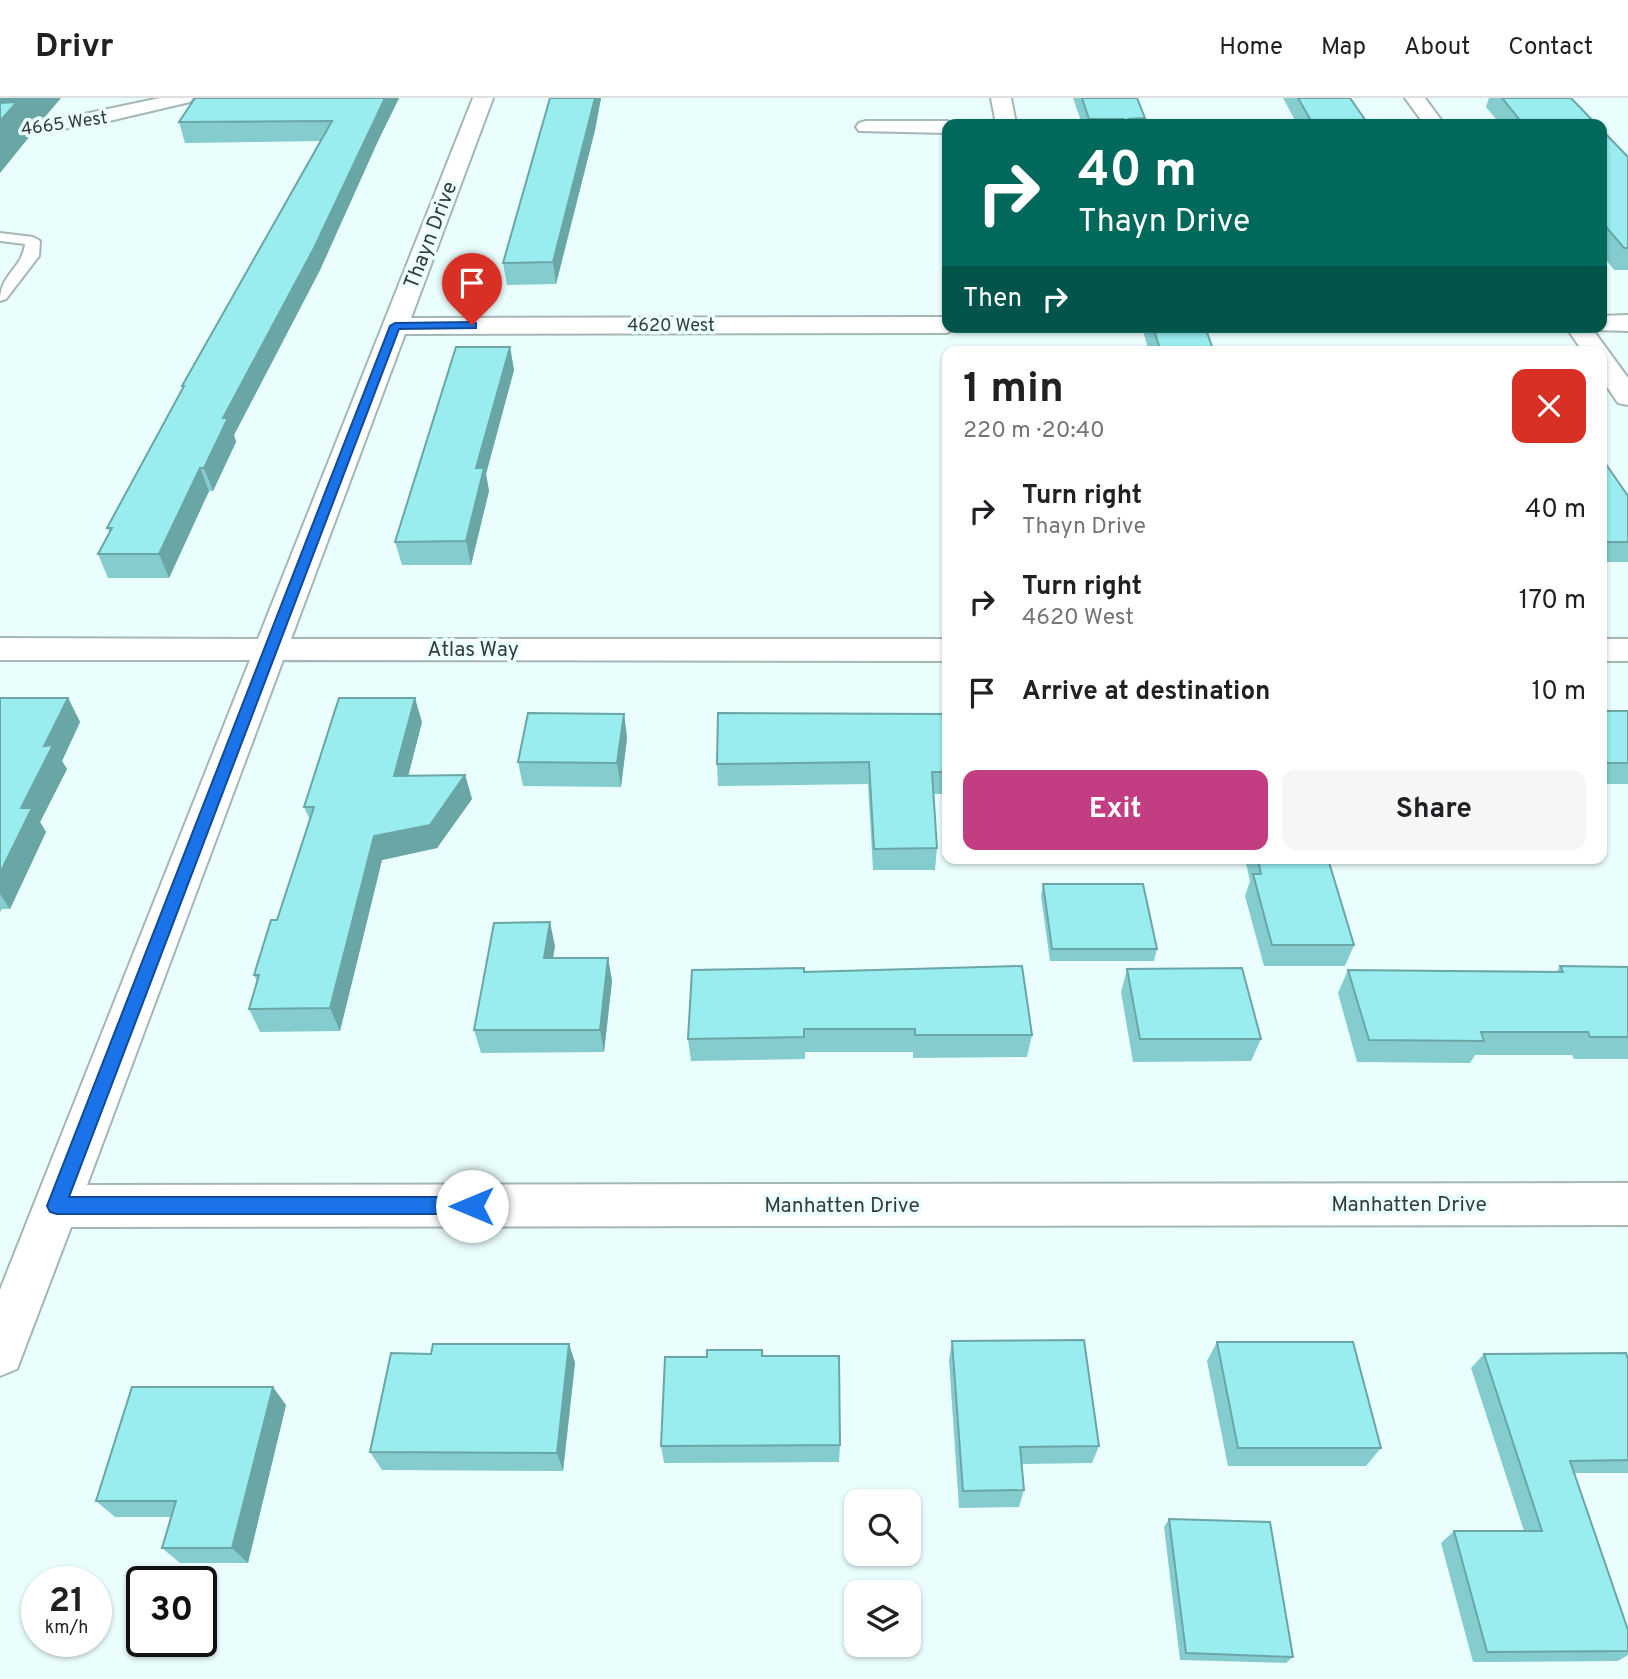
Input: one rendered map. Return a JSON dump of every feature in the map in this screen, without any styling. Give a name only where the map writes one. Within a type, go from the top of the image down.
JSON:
[{"type":"street","name":"Thayn Drive","points":[[0,1352],[483,98]]},
{"type":"street","points":[[1000,98],[1005,119]]},
{"type":"street","points":[[1415,98],[1430,119]]},
{"type":"street","name":"4665 West","points":[[0,131],[86,122],[172,99]]},
{"type":"street","points":[[866,127],[942,127]]},
{"type":"street","points":[[1607,324],[1628,324]]},
{"type":"street","name":"4620 West","points":[[395,326],[942,325]]},
{"type":"street","points":[[1607,367],[1628,397]]},
{"type":"street","name":"Atlas Way","points":[[0,649],[942,650]]},
{"type":"street","points":[[1607,650],[1628,650]]},
{"type":"street","name":"Manhatten Drive","points":[[57,1206],[1628,1204]]},
{"type":"lane","points":[[0,237],[33,241],[31,256],[0,296]]},
{"type":"building","points":[[195,98],[385,98],[314,248],[223,418],[228,418],[204,468],[200,468],[159,554],[98,554],[112,528],[107,528],[182,386],[332,121],[179,122]]},
{"type":"building","points":[[550,98],[595,98],[553,262],[503,263]]},
{"type":"building","points":[[1082,98],[1137,98],[1145,118],[1129,119],[1089,119]]},
{"type":"building","points":[[1298,98],[1350,98],[1365,119],[1310,119]]},
{"type":"building","points":[[1502,98],[1571,98],[1591,119],[1519,119]]},
{"type":"building","points":[[17,102],[0,121],[0,103]]},
{"type":"building","points":[[1607,135],[1628,157],[1628,248],[1624,248],[1607,228]]},
{"type":"building","points":[[1155,333],[1207,333],[1212,346],[1159,346]]},
{"type":"building","points":[[456,347],[510,347],[476,468],[484,468],[466,541],[395,542]]},
{"type":"building","points":[[1607,466],[1628,496],[1628,542],[1607,542]]},
{"type":"building","points":[[0,698],[68,698],[44,746],[53,745],[21,808],[32,808],[0,873]]},
{"type":"building","points":[[339,698],[415,698],[394,776],[465,775],[430,825],[374,836],[330,1008],[249,1009],[259,975],[254,975],[271,920],[277,920],[314,807],[304,807]]},
{"type":"building","points":[[1607,711],[1628,711],[1628,763],[1607,763]]},
{"type":"building","points":[[528,713],[624,714],[617,763],[518,762]]},
{"type":"building","points":[[718,713],[942,714],[942,772],[932,772],[937,848],[874,849],[869,762],[717,764]]},
{"type":"building","points":[[1259,864],[1330,864],[1354,945],[1272,945],[1253,874],[1261,874]]},
{"type":"building","points":[[1043,884],[1143,884],[1157,949],[1052,949]]},
{"type":"building","points":[[550,922],[544,958],[608,958],[600,1030],[474,1030],[494,923]]},
{"type":"building","points":[[1022,966],[1032,1035],[915,1035],[915,1029],[804,1029],[804,1037],[688,1039],[692,970],[804,968],[804,972]]},
{"type":"building","points":[[1560,966],[1628,967],[1628,1037],[1590,1037],[1588,1032],[1481,1032],[1484,1041],[1369,1040],[1348,970],[1563,972]]},
{"type":"building","points":[[1242,968],[1261,1039],[1140,1039],[1127,969]]},
{"type":"building","points":[[1084,1340],[1099,1446],[1020,1447],[1024,1490],[963,1491],[952,1341]]},
{"type":"building","points":[[1217,1342],[1353,1342],[1381,1448],[1238,1448]]},
{"type":"building","points":[[433,1344],[569,1344],[557,1453],[370,1452],[391,1353],[431,1354]]},
{"type":"building","points":[[707,1350],[762,1350],[762,1356],[839,1356],[840,1445],[661,1446],[665,1357],[707,1357]]},
{"type":"building","points":[[1626,1353],[1628,1460],[1570,1461],[1628,1630],[1628,1651],[1487,1652],[1454,1531],[1542,1531],[1484,1354]]},
{"type":"building","points":[[132,1387],[273,1387],[232,1548],[162,1548],[176,1501],[96,1501]]},
{"type":"building","points":[[1169,1519],[1270,1522],[1293,1657],[1186,1653]]},
{"type":"route","points":[[472,325],[395,326],[57,1206],[472,1206]]}]
